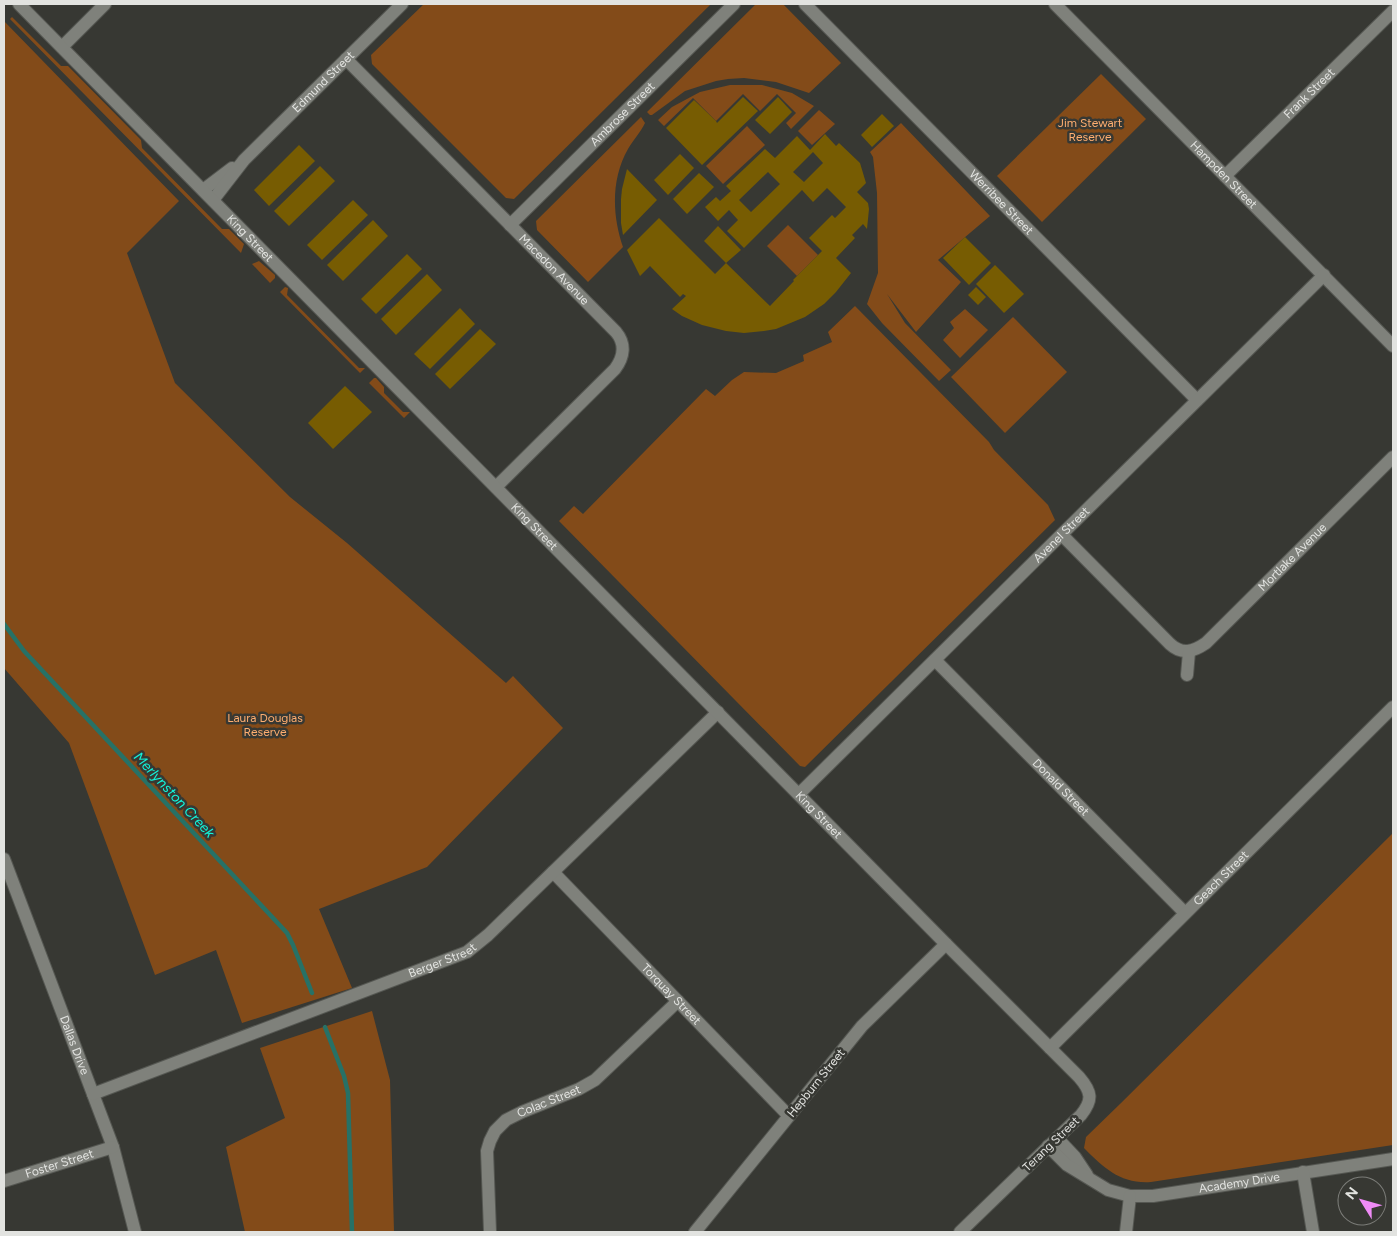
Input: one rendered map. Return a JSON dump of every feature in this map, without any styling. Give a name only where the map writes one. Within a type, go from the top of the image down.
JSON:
[{"type":"street","name":"King Street","points":[[19,4],[1050,1048]]},
{"type":"street","points":[[62,47],[105,4]]},
{"type":"street","name":"Edmund Street","points":[[213,200],[244,160],[402,4]]},
{"type":"street","name":"Ambrose Street","points":[[510,225],[734,4]]},
{"type":"street","name":"Werribee Street","points":[[805,4],[1196,400]]},
{"type":"street","name":"Hampden Street","points":[[1061,6],[1225,176],[1392,343]]},
{"type":"street","name":"Frank Street","points":[[1225,176],[1393,10]]},
{"type":"street","name":"Macedon Avenue","points":[[346,59],[616,332],[621,340],[623,351],[615,369],[496,487]]},
{"type":"street","name":"Edmund Street","points":[[203,190],[244,160]]},
{"type":"street","name":"Avenel Street","points":[[799,794],[1324,275]]},
{"type":"street","name":"Mortlake Avenue","points":[[1189,652],[1206,643],[1393,457]]},
{"type":"street","points":[[1062,535],[1170,644],[1179,650],[1189,652],[1186,675]]},
{"type":"street","name":"Donald Street","points":[[935,660],[1185,913]]},
{"type":"street","name":"Geach Street","points":[[1050,1048],[1393,708]]},
{"type":"street","name":"Berger Street","points":[[93,1094],[467,952],[488,936],[718,712]]},
{"type":"street","name":"Dallas Drive","points":[[4,859],[10,893],[113,1147],[135,1232]]},
{"type":"street","name":"Torquay Street","points":[[553,872],[789,1116]]},
{"type":"street","name":"Hepburn Street","points":[[695,1232],[862,1026],[946,944]]},
{"type":"street","name":"Colac Street","points":[[490,1232],[488,1151],[490,1141],[500,1125],[513,1116],[579,1089],[595,1080],[678,1001]]},
{"type":"street","name":"Terang Street","points":[[960,1232],[1053,1142],[1086,1108],[1089,1102],[1090,1096],[1084,1083],[1050,1048]]},
{"type":"street","name":"Academy Drive","points":[[1053,1142],[1075,1157],[1088,1177],[1108,1190],[1130,1196],[1153,1196],[1393,1159]]},
{"type":"street","name":"Foster Street","points":[[4,1181],[113,1147]]},
{"type":"street","points":[[1304,1172],[1313,1232]]},
{"type":"street","points":[[1126,1232],[1130,1196]]},
{"type":"green space","points":[[424,4],[711,4],[514,199],[506,198],[372,64],[371,55]]},
{"type":"green space","points":[[756,4],[783,4],[841,63],[809,93],[776,82],[744,78],[728,79],[685,91],[650,115],[647,112]]},
{"type":"green space","points":[[12,17],[61,66],[68,66],[141,140],[142,148],[222,229],[229,229],[244,244],[241,253],[10,19]]},
{"type":"green space","name":"Laura Douglas Reserve","points":[[4,21],[179,201],[127,253],[175,383],[290,497],[347,543],[506,683],[513,676],[563,728],[427,867],[319,909],[352,988],[242,1023],[216,950],[155,975],[69,743],[4,668]]},
{"type":"green space","name":"Jim Stewart Reserve","points":[[1101,74],[1146,119],[1042,222],[997,176]]},
{"type":"green space","points":[[730,85],[762,85],[792,93],[814,106],[791,129],[786,123],[796,113],[777,94],[760,111],[743,94],[716,121],[693,98],[664,126],[658,120],[672,107],[700,92]]},
{"type":"green space","points":[[819,110],[835,124],[812,145],[798,131]]},
{"type":"green space","points":[[641,117],[645,123],[622,161],[616,185],[615,210],[623,247],[588,282],[537,230],[536,221]]},
{"type":"green space","points":[[901,123],[990,216],[938,260],[961,282],[916,332],[887,294],[905,323],[951,370],[939,381],[882,323],[867,304],[878,273],[877,193],[873,157],[870,152]]},
{"type":"green space","points":[[747,126],[765,145],[723,184],[706,166]]},
{"type":"green space","points":[[788,225],[818,255],[797,276],[767,246]]},
{"type":"green space","points":[[259,261],[275,275],[275,278],[270,283],[252,264]]},
{"type":"green space","points":[[285,287],[288,288],[287,295],[359,368],[365,368],[360,373],[280,292]]},
{"type":"green space","points":[[855,306],[989,442],[994,450],[1048,505],[1055,520],[805,767],[800,766],[559,521],[574,506],[583,514],[706,389],[715,396],[744,372],[776,373],[804,361],[803,355],[832,342],[828,332]]},
{"type":"green space","points":[[965,309],[988,330],[960,358],[943,340],[954,328],[950,322]]},
{"type":"green space","points":[[1013,317],[1067,372],[1005,433],[951,377]]},
{"type":"green space","points":[[374,378],[384,387],[384,393],[403,412],[410,412],[404,418],[369,383]]},
{"type":"green space","points":[[1393,833],[1393,1145],[1151,1182],[1140,1182],[1114,1174],[1084,1148],[1086,1137]]},
{"type":"green space","points":[[372,1011],[390,1080],[394,1232],[245,1232],[226,1147],[285,1118],[260,1048]]},
{"type":"building","points":[[743,97],[758,111],[702,165],[666,128],[694,100],[717,123]]},
{"type":"building","points":[[778,97],[792,112],[770,134],[755,120]]},
{"type":"building","points":[[882,114],[894,126],[872,147],[861,135]]},
{"type":"building","points":[[825,134],[836,146],[839,143],[860,163],[866,183],[857,192],[868,203],[869,209],[867,229],[863,224],[852,235],[855,238],[836,258],[851,273],[824,304],[805,317],[776,329],[744,333],[726,331],[702,325],[672,309],[686,296],[683,294],[680,297],[650,266],[640,276],[627,250],[659,218],[715,274],[726,263],[770,306],[822,251],[809,238],[832,215],[835,218],[846,207],[827,188],[813,202],[802,190],[744,248],[727,231],[738,220],[729,210],[718,221],[705,207],[716,197],[720,201],[731,191],[726,186],[765,149],[775,158],[797,136],[810,150]],"holes":[[[813,152],[823,163],[804,182],[793,172]],[[768,172],[780,184],[751,212],[739,200]]]},
{"type":"building","points":[[299,145],[315,161],[269,206],[254,190]]},
{"type":"building","points":[[680,154],[694,168],[668,195],[654,180]]},
{"type":"building","points":[[320,166],[335,181],[289,226],[274,211]]},
{"type":"building","points":[[627,169],[657,200],[623,235],[621,199]]},
{"type":"building","points":[[699,173],[714,187],[687,214],[673,199]]},
{"type":"building","points":[[353,200],[368,215],[322,260],[307,245]]},
{"type":"building","points":[[373,220],[388,236],[343,281],[327,265]]},
{"type":"building","points":[[718,226],[741,250],[726,263],[704,241]]},
{"type":"building","points":[[965,237],[991,263],[969,285],[943,258]]},
{"type":"building","points":[[407,254],[422,269],[376,314],[361,299]]},
{"type":"building","points":[[995,265],[1024,294],[1004,313],[976,284]]},
{"type":"building","points":[[427,274],[442,290],[396,335],[381,319]]},
{"type":"building","points":[[976,287],[986,297],[978,305],[968,295]]},
{"type":"building","points":[[460,308],[475,324],[430,369],[414,354]]},
{"type":"building","points":[[480,329],[496,344],[450,389],[435,374]]},
{"type":"building","points":[[345,386],[372,412],[333,449],[308,423]]},
{"type":"waterway","name":"Merlynston Creek","points":[[4,624],[24,651],[287,933],[312,993]]},
{"type":"waterway","name":"Merlynston Creek","points":[[325,1027],[344,1076],[348,1093],[352,1232]]}]
